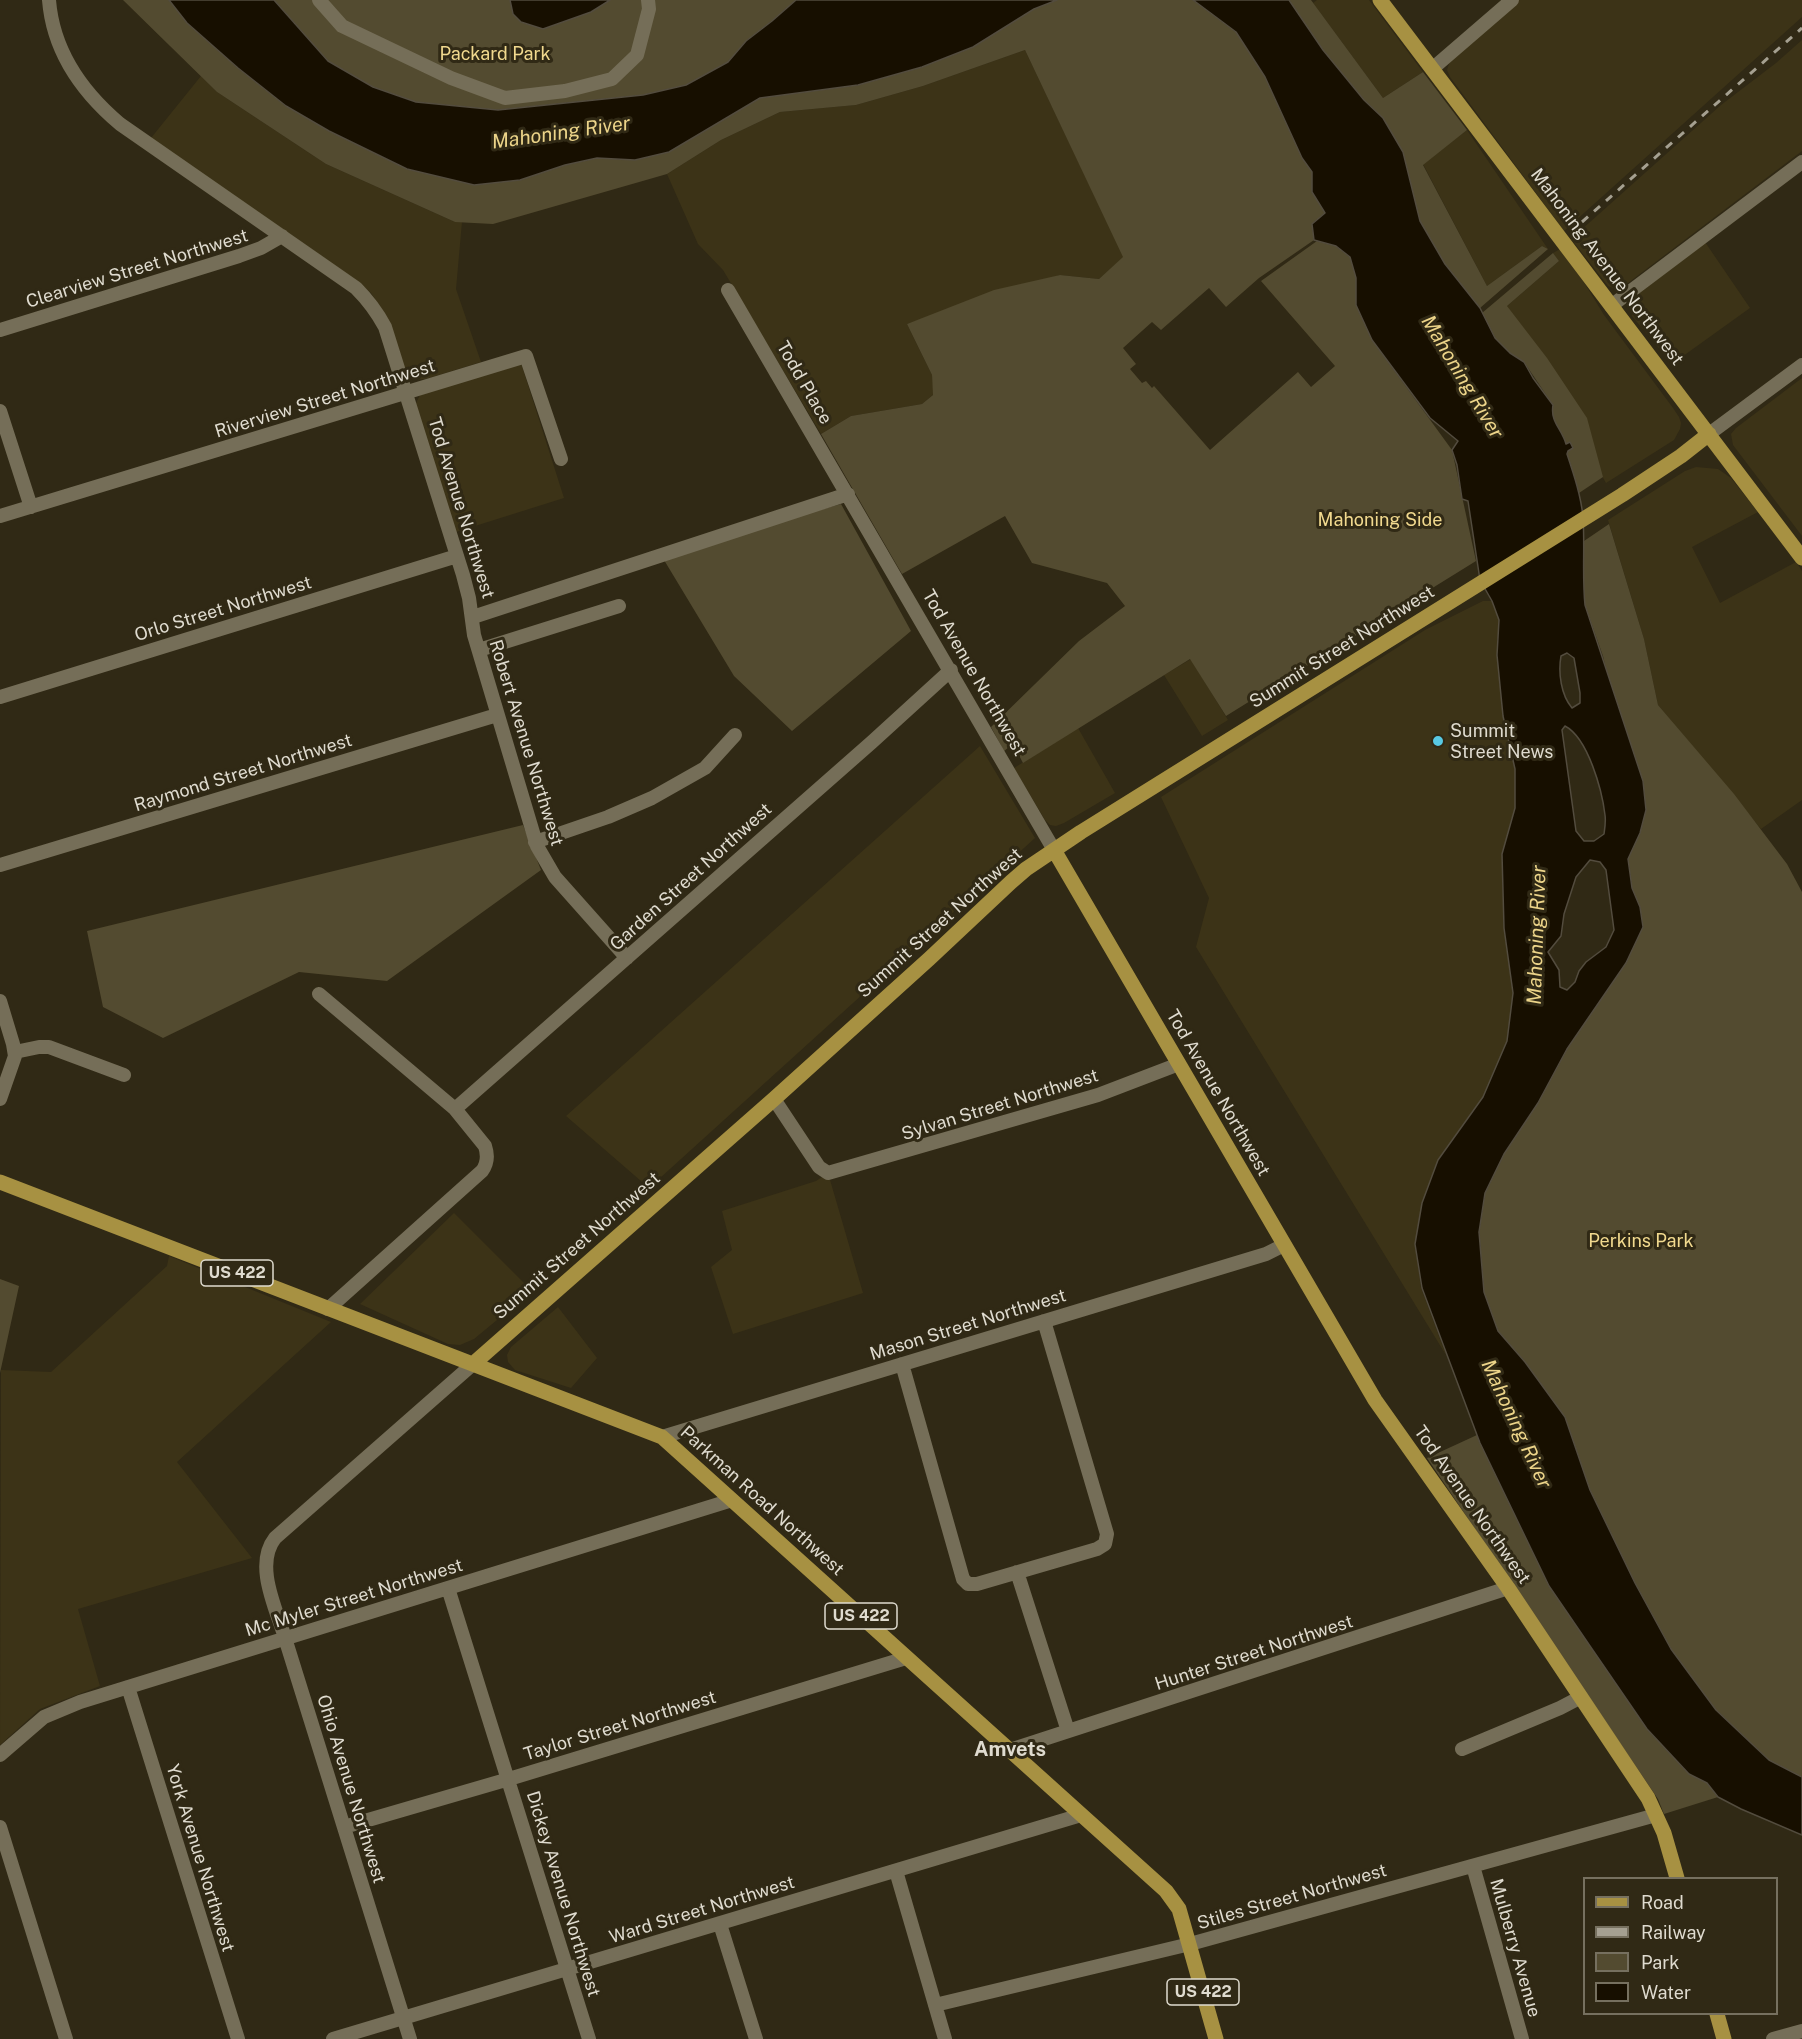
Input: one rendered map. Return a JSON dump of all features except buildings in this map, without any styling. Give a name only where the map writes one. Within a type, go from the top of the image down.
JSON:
[{"type":"main road","name":"Mahoning Avenue Northwest","points":[[1380,0],[1802,558]]},
{"type":"main road","name":"Summit Street Northwest","points":[[473,1364],[774,1099],[1026,869],[1622,495],[1681,456],[1709,434]]},
{"type":"main road","name":"Tod Avenue Northwest","points":[[1054,850],[1375,1400],[1508,1588],[1648,1798],[1664,1833],[1677,1877]]},
{"type":"main road","name":"Parkman Road Northwest","points":[[0,1182],[662,1437],[1166,1891],[1179,1909],[1216,2039]]},
{"type":"main road","points":[[1717,2015],[1724,2039]]},
{"type":"street","name":"Tod Avenue Northwest","points":[[49,0],[52,20],[66,59],[82,86],[98,105],[120,124],[356,288],[373,307],[385,327],[457,556],[473,617],[848,494],[1054,850]]},
{"type":"street","points":[[319,0],[342,26],[396,54],[505,98],[565,91],[612,79],[637,55],[649,9],[648,0]]},
{"type":"street","points":[[1432,69],[1512,0]]},
{"type":"street","points":[[1611,306],[1802,162]]},
{"type":"street","name":"Clearview Street Northwest","points":[[0,330],[250,252],[282,236]]},
{"type":"street","name":"Todd Place","points":[[729,290],[848,494]]},
{"type":"street","name":"Riverview Street Northwest","points":[[0,516],[526,356],[561,459]]},
{"type":"street","name":"Summit Street Northwest","points":[[1709,434],[1802,365]]},
{"type":"street","points":[[0,411],[31,507]]},
{"type":"street","name":"Orlo Street Northwest","points":[[0,697],[457,556]]},
{"type":"street","points":[[478,650],[619,606]]},
{"type":"street","name":"Robert Avenue Northwest","points":[[473,617],[478,650],[541,857],[555,877],[627,957]]},
{"type":"street","name":"Garden Street Northwest","points":[[455,1109],[951,670]]},
{"type":"street","name":"Raymond Street Northwest","points":[[0,865],[497,715]]},
{"type":"street","points":[[535,842],[608,817],[652,798],[705,768],[735,735]]},
{"type":"street","points":[[319,994],[455,1109],[485,1146],[488,1157],[482,1171],[328,1309]]},
{"type":"street","points":[[0,1001],[15,1052],[14,1063],[0,1099]]},
{"type":"street","points":[[15,1052],[50,1047],[124,1075]]},
{"type":"street","name":"Sylvan Street Northwest","points":[[774,1099],[819,1167],[828,1173],[1098,1095],[1179,1064]]},
{"type":"street","name":"Mason Street Northwest","points":[[662,1437],[1266,1254],[1284,1245]]},
{"type":"street","points":[[902,1364],[963,1579],[968,1584],[978,1584],[1097,1549],[1105,1544],[1107,1539],[1044,1321]]},
{"type":"street","name":"Summit Street Northwest","points":[[268,1549],[275,1538],[473,1364]]},
{"type":"street","name":"Mc Myler Street Northwest","points":[[0,1755],[25,1731],[57,1710],[732,1500]]},
{"type":"street","name":"Ohio Avenue Northwest","points":[[268,1549],[265,1557],[265,1572],[410,2039]]},
{"type":"street","points":[[1017,1572],[1068,1731]]},
{"type":"street","name":"Dickey Avenue Northwest","points":[[448,1588],[590,2039]]},
{"type":"street","name":"Hunter Street Northwest","points":[[1010,1750],[1508,1588]]},
{"type":"street","name":"Taylor Street Northwest","points":[[344,1827],[906,1658]]},
{"type":"street","name":"York Avenue Northwest","points":[[128,1687],[238,2039]]},
{"type":"street","points":[[1462,1749],[1581,1697]]},
{"type":"street","name":"Ward Street Northwest","points":[[333,2039],[1081,1815]]},
{"type":"street","name":"Stiles Street Northwest","points":[[935,2005],[1190,1944],[1656,1815]]},
{"type":"street","points":[[0,1827],[66,2039]]},
{"type":"street","name":"Mulberry Avenue","points":[[1473,1866],[1522,2039]]},
{"type":"street","points":[[896,1871],[945,2039]]},
{"type":"street","points":[[720,1924],[756,2039]]},
{"type":"street","points":[[1773,2039],[1802,2031]]},
{"type":"shaded area","points":[[1317,0],[1369,0],[1423,72],[1383,98],[1313,3]]},
{"type":"shaded area","points":[[1519,0],[1802,0],[1802,17],[1564,231],[1447,70],[1450,61]]},
{"type":"shaded area","points":[[1802,40],[1802,151],[1628,283],[1613,288],[1608,286],[1571,239],[1721,105]]},
{"type":"shaded area","points":[[1025,50],[1124,257],[1099,279],[1060,275],[907,324],[932,375],[934,394],[922,404],[851,416],[821,434],[723,270],[698,244],[667,174],[721,140],[780,112],[856,105],[923,86]]},
{"type":"shaded area","points":[[201,76],[217,92],[326,164],[455,222],[462,222],[456,289],[481,362],[426,379],[414,380],[406,375],[381,308],[371,293],[360,283],[151,138]]},
{"type":"shaded area","points":[[1467,130],[1548,249],[1542,246],[1487,286],[1423,164]]},
{"type":"shaded area","points":[[1705,242],[1750,308],[1672,364],[1632,316],[1632,303],[1638,294]]},
{"type":"shaded area","points":[[1560,249],[1604,315],[1673,408],[1681,423],[1674,440],[1606,483],[1507,306],[1559,261],[1553,253]]},
{"type":"shaded area","points":[[521,363],[564,498],[456,532],[415,405],[420,395]]},
{"type":"shaded area","points":[[1802,378],[1802,536],[1733,445],[1731,434]]},
{"type":"shaded area","points":[[1696,467],[1718,469],[1731,478],[1758,512],[1692,547],[1720,603],[1796,562],[1802,571],[1802,800],[1761,829],[1658,705],[1644,639],[1608,520],[1685,471]]},
{"type":"shaded area","points":[[1483,601],[1492,601],[1499,620],[1497,655],[1503,716],[1515,769],[1515,807],[1502,854],[1504,928],[1513,993],[1507,1041],[1483,1097],[1438,1160],[1422,1203],[1415,1244],[1421,1288],[1446,1355],[1196,947],[1209,898],[1161,797],[1425,630]]},
{"type":"shaded area","points":[[1191,659],[1228,720],[1202,736],[1164,675]]},
{"type":"shaded area","points":[[1078,728],[1115,793],[1064,823],[1056,826],[1050,825],[1014,768]]},
{"type":"shaded area","points":[[980,746],[1035,838],[649,1188],[566,1116]]},
{"type":"shaded area","points":[[828,1173],[863,1293],[733,1334],[711,1267],[732,1250],[722,1211],[816,1181]]},
{"type":"shaded area","points":[[454,1213],[532,1291],[474,1339],[460,1345],[448,1344],[360,1304]]},
{"type":"shaded area","points":[[169,1256],[331,1322],[177,1462],[252,1558],[78,1609],[100,1686],[40,1709],[0,1745],[1,1370],[51,1372],[167,1266]]},
{"type":"shaded area","points":[[558,1307],[597,1358],[571,1388],[515,1370],[508,1362],[507,1355],[511,1347]]},
{"type":"green space","name":"Mahoning Side","points":[[123,0],[169,0],[187,23],[286,106],[329,131],[407,169],[565,165],[597,158],[635,160],[760,98],[858,85],[922,67],[973,47],[1034,9],[1057,0],[1193,0],[1236,32],[1265,77],[1302,158],[1312,172],[1312,192],[1325,213],[1312,224],[1314,240],[1259,278],[1226,307],[1209,288],[1161,330],[1152,322],[1123,348],[1136,364],[1130,369],[1142,383],[1146,381],[1152,388],[1154,386],[1210,450],[1298,372],[1311,387],[1335,366],[1261,281],[1317,241],[1336,246],[1350,257],[1356,278],[1356,305],[1372,340],[1452,450],[1476,561],[1226,716],[1190,659],[1023,763],[1013,744],[1004,751],[991,727],[1079,641],[1125,606],[1107,583],[1032,563],[1005,516],[902,574],[821,434],[851,416],[922,404],[933,395],[932,375],[907,324],[994,290],[1060,275],[1099,279],[1123,257],[1025,50],[923,86],[856,105],[780,112],[721,140],[667,174],[493,224],[455,222],[326,164],[217,92]]},
{"type":"green space","name":"Packard Park","points":[[274,0],[796,0],[746,41],[728,62],[686,85],[643,95],[498,110],[416,102],[373,87],[328,61]]},
{"type":"green space","points":[[1289,0],[1311,0],[1383,98],[1423,72],[1467,130],[1423,165],[1487,286],[1542,246],[1548,249],[1480,308],[1445,264],[1420,221],[1383,118],[1364,100],[1323,50]]},
{"type":"green space","points":[[1553,253],[1559,261],[1507,306],[1547,358],[1587,418],[1603,477],[1579,493],[1567,454],[1572,448],[1566,444],[1554,421],[1553,405],[1524,362],[1510,353],[1495,338],[1482,313]]},
{"type":"green space","points":[[841,504],[911,631],[792,731],[734,676],[661,555]]},
{"type":"green space","name":"Perkins Park","points":[[1609,524],[1644,639],[1658,705],[1734,794],[1787,864],[1802,892],[1802,1777],[1769,1760],[1716,1710],[1671,1649],[1635,1583],[1590,1490],[1565,1417],[1525,1362],[1498,1331],[1484,1292],[1479,1232],[1485,1193],[1504,1154],[1538,1103],[1567,1049],[1626,963],[1640,907],[1632,888],[1628,859],[1611,689],[1603,656],[1585,605],[1584,541]]},
{"type":"green space","points":[[523,825],[541,870],[387,981],[299,972],[163,1038],[103,1007],[87,931]]},
{"type":"green space","points":[[0,1279],[19,1286],[0,1373]]},
{"type":"green space","points":[[1477,1435],[1549,1586],[1647,1729],[1689,1774],[1707,1783],[1718,1797],[1664,1814],[1658,1799],[1427,1458]]},
{"type":"water","name":"Mahoning River","points":[[169,0],[274,0],[328,61],[373,87],[416,102],[498,110],[643,95],[686,85],[728,62],[746,41],[796,0],[1057,0],[1034,9],[973,47],[922,67],[858,85],[760,98],[669,152],[635,160],[597,158],[565,165],[520,180],[474,185],[407,169],[329,131],[286,106],[187,23]]},
{"type":"water","points":[[510,0],[610,0],[591,12],[543,29],[521,22],[513,14]]},
{"type":"water","name":"Mahoning River","points":[[1193,0],[1289,0],[1323,50],[1364,100],[1383,118],[1403,152],[1420,221],[1445,264],[1480,308],[1495,338],[1510,353],[1524,362],[1553,405],[1555,421],[1566,444],[1570,442],[1573,448],[1567,454],[1579,493],[1583,517],[1585,605],[1643,781],[1646,810],[1640,833],[1628,859],[1632,888],[1640,907],[1643,927],[1626,963],[1567,1049],[1538,1103],[1504,1154],[1485,1193],[1479,1232],[1484,1292],[1498,1331],[1525,1362],[1565,1417],[1590,1490],[1635,1583],[1671,1649],[1716,1710],[1769,1760],[1802,1777],[1802,1835],[1718,1797],[1707,1783],[1689,1774],[1647,1729],[1549,1586],[1480,1443],[1422,1288],[1415,1244],[1422,1203],[1438,1160],[1483,1097],[1507,1041],[1513,993],[1504,928],[1502,854],[1515,808],[1515,769],[1503,716],[1497,655],[1499,620],[1492,601],[1480,580],[1468,501],[1462,499],[1457,465],[1452,450],[1458,441],[1430,418],[1372,340],[1356,305],[1356,278],[1350,257],[1336,246],[1314,240],[1312,224],[1325,213],[1312,192],[1312,172],[1302,158],[1265,77],[1236,32]],"holes":[[[1567,653],[1574,658],[1580,693],[1580,703],[1572,708],[1565,697],[1560,676],[1561,656]],[[1565,726],[1581,741],[1597,779],[1605,822],[1604,834],[1594,841],[1584,841],[1576,831],[1562,730]],[[1590,860],[1600,862],[1606,870],[1614,930],[1606,947],[1586,962],[1575,982],[1567,990],[1560,987],[1559,970],[1548,952],[1561,936],[1564,914],[1576,877]]]},
{"type":"railway","points":[[1582,222],[1802,28]]},
{"type":"place","name":"Summit Street News","points":[[1438,741]]},
{"type":"district","name":"Amvets","points":[[1010,1750]]}]
